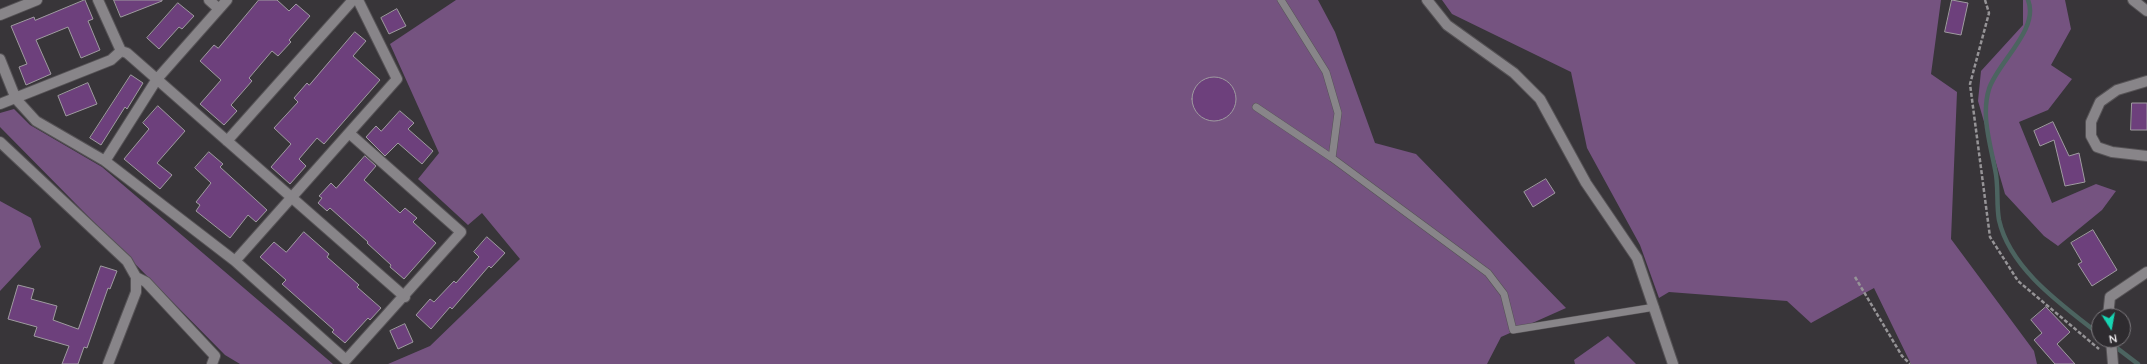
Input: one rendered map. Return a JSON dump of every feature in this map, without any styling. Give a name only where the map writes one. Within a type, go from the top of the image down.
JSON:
[{"type":"street","points":[[0,15],[37,0]]},
{"type":"street","points":[[98,0],[121,51],[127,53],[157,79],[404,297]]},
{"type":"street","points":[[209,0],[219,9]]},
{"type":"street","points":[[105,161],[157,79],[227,0]]},
{"type":"street","points":[[227,141],[353,0]]},
{"type":"street","points":[[235,261],[397,79],[358,0]]},
{"type":"street","points":[[1427,0],[1447,25],[1514,73],[1540,99],[1586,183],[1637,258],[1655,307],[1673,364]]},
{"type":"street","points":[[2133,0],[2147,11]]},
{"type":"street","points":[[0,104],[16,99],[111,60],[121,51]]},
{"type":"street","points":[[0,59],[16,99],[36,121],[105,161],[235,261],[346,360],[461,232],[349,133]]},
{"type":"street","points":[[2147,81],[2117,90],[2100,102],[2091,122],[2091,136],[2097,147],[2112,152],[2147,156]]},
{"type":"street","points":[[0,142],[127,261],[136,278],[136,292],[108,364]]},
{"type":"street","points":[[2109,308],[2110,297],[2147,272]]},
{"type":"street","points":[[136,278],[146,282],[215,356],[212,364]]},
{"type":"street","points":[[2111,348],[2113,363]]},
{"type":"lane","points":[[1282,0],[1326,72],[1338,113],[1332,158]]},
{"type":"lane","points":[[1256,107],[1332,158],[1488,273],[1504,294],[1513,330],[1655,307]]},
{"type":"path","points":[[1985,0],[1989,13],[1970,84],[1990,237],[2018,281],[2082,332],[2113,363]]},
{"type":"path","points":[[1855,277],[1902,356],[1910,364]]},
{"type":"shaded area","points":[[456,0],[1318,0],[1335,32],[1375,143],[1416,154],[1566,308],[1501,337],[1487,364],[388,364],[430,346],[520,259],[482,213],[468,225],[418,179],[439,153],[390,44]]},
{"type":"shaded area","points":[[1442,0],[1941,0],[1931,74],[1957,92],[1951,239],[2034,351],[2037,364],[1911,364],[1874,288],[1811,323],[1787,301],[1669,292],[1659,298],[1640,245],[1587,148],[1571,72],[1452,14]]},
{"type":"shaded area","points":[[2023,0],[2065,0],[2071,29],[2051,65],[2072,79],[2048,110],[2019,122],[2052,203],[2096,184],[2116,191],[2102,210],[2058,246],[2044,236],[2005,194],[1978,101],[1981,71],[2023,25]]},
{"type":"shaded area","points":[[14,109],[30,125],[102,167],[333,364],[240,364],[225,355],[0,127],[0,113]]},
{"type":"shaded area","points":[[0,201],[31,218],[41,247],[0,291]]},
{"type":"shaded area","points":[[1608,336],[1636,364],[1575,364],[1574,360]]},
{"type":"building","points":[[85,0],[93,19],[88,21],[100,50],[81,58],[68,27],[36,40],[51,74],[26,85],[19,67],[27,64],[11,26],[34,17],[35,20]]},
{"type":"building","points":[[114,0],[162,0],[162,1],[121,17]]},
{"type":"building","points":[[259,0],[277,0],[289,11],[296,4],[310,16],[289,40],[291,42],[278,56],[272,51],[249,78],[252,81],[231,105],[237,111],[224,125],[200,104],[221,80],[200,61],[214,45],[218,48]]},
{"type":"building","points":[[1952,0],[1968,3],[1961,35],[1945,32]]},
{"type":"building","points":[[178,3],[194,16],[182,29],[179,27],[159,49],[147,38]]},
{"type":"building","points":[[397,9],[406,26],[389,34],[381,18]]},
{"type":"building","points":[[355,32],[366,41],[353,56],[380,80],[324,144],[317,138],[299,159],[306,166],[290,184],[271,167],[291,144],[274,128],[298,102],[294,98],[307,83],[309,85]]},
{"type":"building","points":[[131,75],[143,83],[127,109],[125,107],[101,145],[90,138]]},
{"type":"building","points":[[1210,77],[1218,77],[1230,83],[1236,95],[1236,103],[1230,115],[1218,121],[1210,121],[1198,115],[1192,103],[1192,95],[1198,83]]},
{"type":"building","points":[[88,83],[97,104],[66,116],[58,96]]},
{"type":"building","points":[[2132,103],[2147,103],[2147,130],[2131,130]]},
{"type":"building","points":[[158,106],[185,131],[157,163],[172,175],[160,189],[124,159],[149,129],[143,123]]},
{"type":"building","points":[[400,111],[414,123],[408,129],[433,151],[422,164],[398,143],[385,156],[366,137],[376,126],[381,131]]},
{"type":"building","points":[[2053,122],[2069,156],[2079,153],[2085,182],[2065,186],[2054,140],[2040,146],[2034,131]]},
{"type":"building","points":[[209,152],[223,164],[220,167],[267,210],[256,222],[248,215],[230,238],[196,211],[200,205],[196,202],[211,183],[195,168]]},
{"type":"building","points":[[365,156],[376,166],[364,180],[400,213],[405,208],[417,218],[413,222],[436,243],[404,279],[390,267],[391,265],[367,243],[368,242],[330,208],[327,211],[318,203],[322,198],[319,196],[331,183],[336,188]]},
{"type":"building","points":[[1546,179],[1555,193],[1533,207],[1524,192]]},
{"type":"building","points":[[2093,230],[2117,270],[2092,286],[2078,264],[2082,262],[2071,243]]},
{"type":"building","points":[[304,232],[329,254],[327,257],[359,285],[357,287],[381,308],[370,320],[368,318],[345,343],[332,332],[334,330],[282,284],[286,280],[260,257],[274,242],[286,252]]},
{"type":"building","points":[[487,237],[505,253],[491,268],[489,266],[452,309],[450,307],[431,329],[416,315],[430,299],[434,302],[454,281],[456,283],[479,257],[474,252]]},
{"type":"building","points":[[101,266],[117,271],[110,289],[108,288],[87,348],[84,347],[78,364],[62,364],[69,346],[34,336],[37,327],[8,319],[18,285],[34,289],[31,299],[57,306],[53,320],[78,329]]},
{"type":"building","points":[[2046,307],[2070,332],[2057,344],[2075,364],[2055,364],[2034,340],[2042,333],[2031,320]]},
{"type":"building","points":[[405,324],[413,342],[398,349],[390,331]]},
{"type":"waterway","points":[[2028,0],[2030,11],[2028,22],[2016,46],[1993,79],[1987,99],[1986,119],[1996,175],[1999,220],[2005,238],[2014,254],[2026,270],[2054,298],[2091,328]]},
{"type":"waterway","points":[[2117,348],[2138,364]]}]
